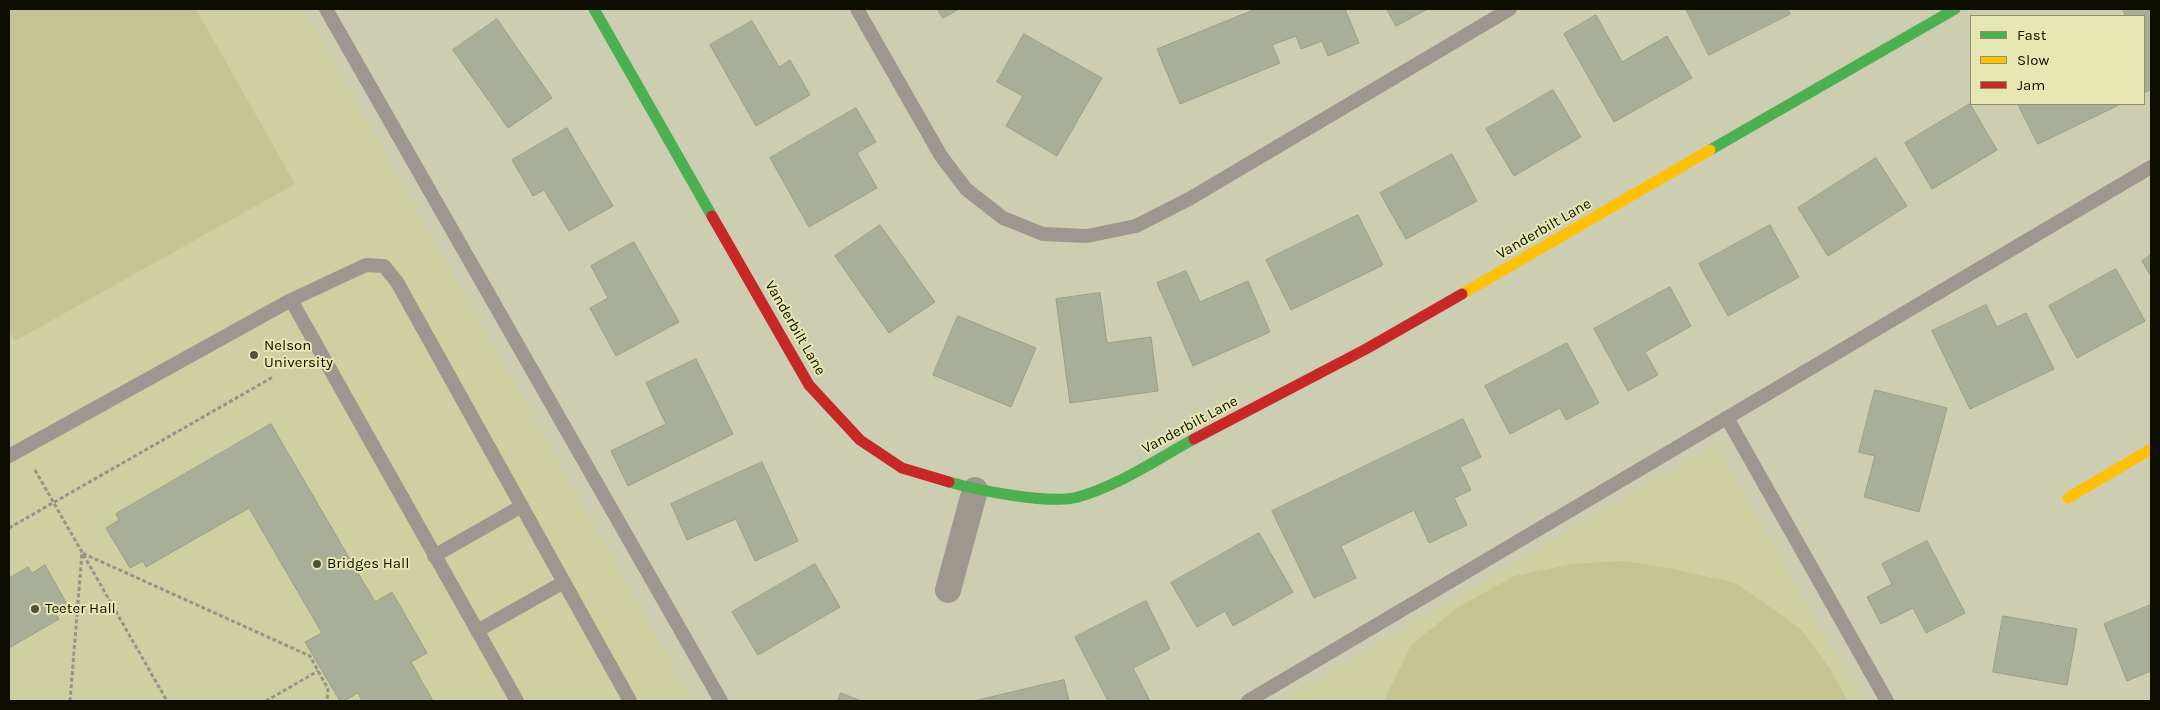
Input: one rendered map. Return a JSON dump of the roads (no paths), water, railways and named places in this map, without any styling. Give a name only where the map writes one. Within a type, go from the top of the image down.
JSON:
[{"type":"street","name":"Vanderbilt Lane","points":[[594,9],[809,385],[860,440],[902,468],[975,490],[1040,498],[1076,498],[1107,486],[1347,357],[1366,349],[1955,9]]},
{"type":"street","points":[[2068,498],[2151,449]]},
{"type":"street","points":[[948,590],[975,490]]},
{"type":"lane","points":[[326,9],[721,701]]},
{"type":"lane","points":[[857,9],[941,156],[966,189],[1004,218],[1043,234],[1087,236],[1136,226],[1189,200],[1510,9]]},
{"type":"lane","points":[[1248,701],[2151,167]]},
{"type":"lane","points":[[9,456],[291,300],[366,265],[384,266],[397,282],[630,701]]},
{"type":"lane","points":[[291,300],[517,701]]},
{"type":"lane","points":[[1727,418],[1887,701]]},
{"type":"lane","points":[[434,556],[522,506]]},
{"type":"lane","points":[[476,630],[564,582]]},
{"type":"place","name":"Nelson University","points":[[254,355]]},
{"type":"place","name":"Bridges Hall","points":[[317,564]]},
{"type":"place","name":"Teeter Hall","points":[[35,609]]}]
